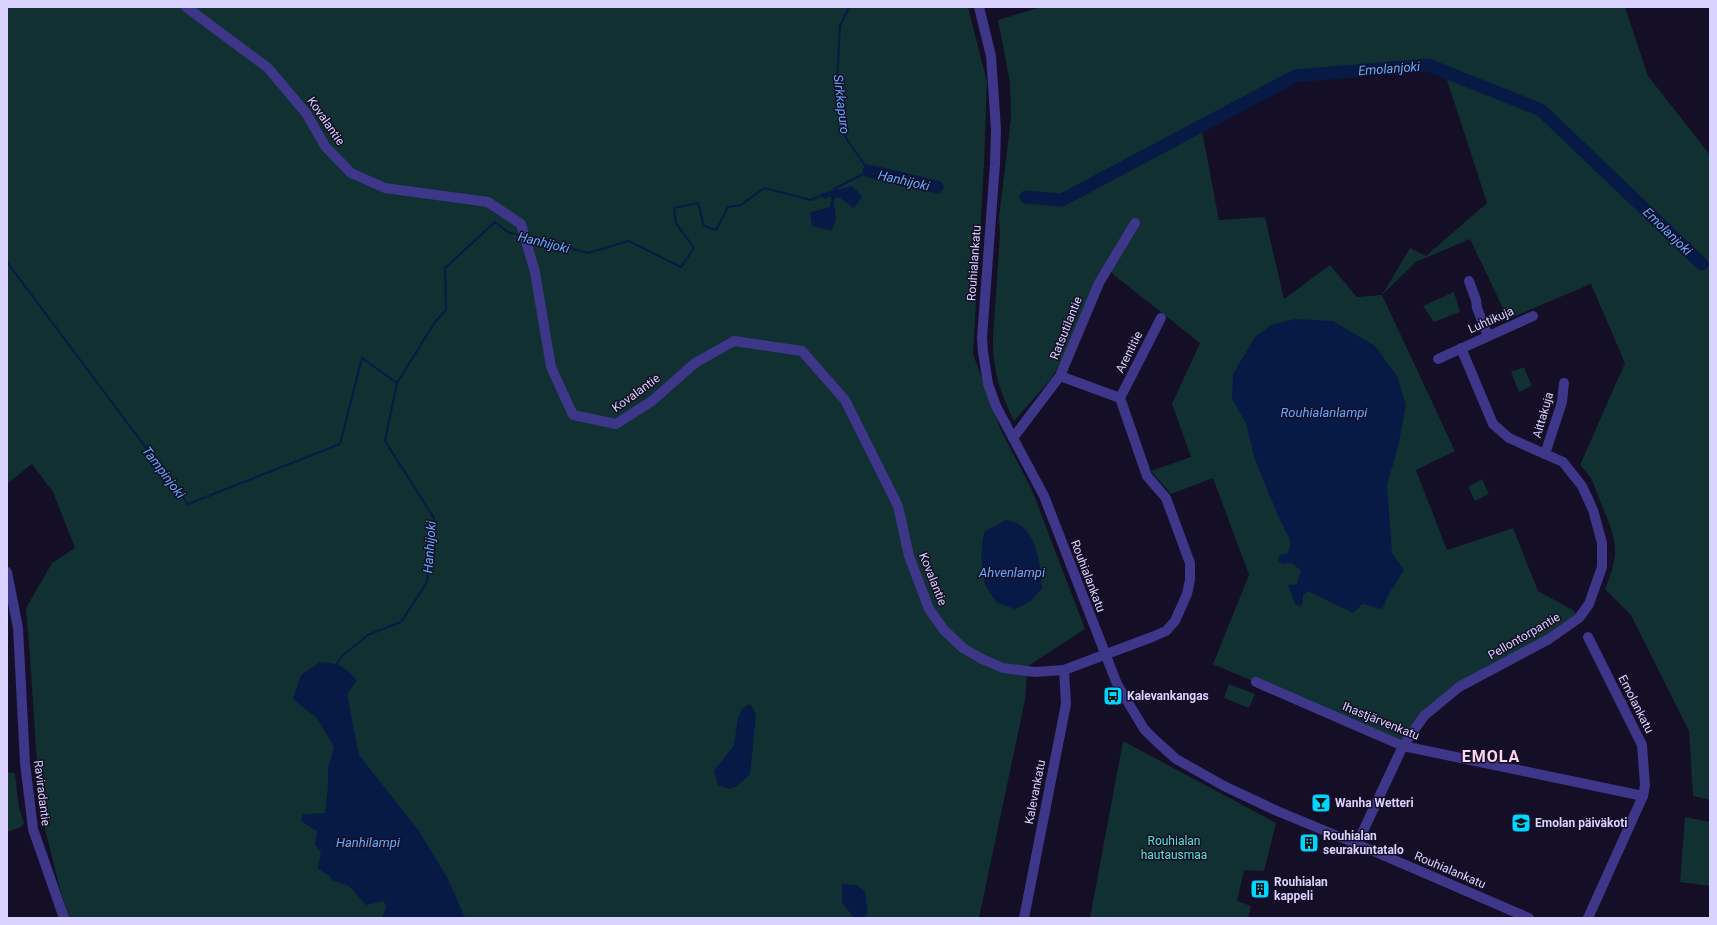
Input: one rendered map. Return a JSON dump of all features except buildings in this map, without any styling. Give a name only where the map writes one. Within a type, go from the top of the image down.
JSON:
[{"type":"street","name":"Kovalantie","points":[[186,7],[268,68],[306,113],[325,146],[351,173],[385,188],[488,202],[521,224],[535,272],[551,367],[573,415],[616,424],[652,401],[695,363],[734,341],[802,351],[845,400],[898,506],[909,556],[929,609],[944,630],[963,648],[982,659],[1003,668],[1035,672],[1064,670],[1166,631],[1175,620],[1187,594],[1190,580],[1190,563],[1166,498],[1147,476],[1120,398]]},
{"type":"street","name":"Rouhialankatu","points":[[978,7],[991,56],[994,75],[996,129],[995,164],[982,338],[988,384],[996,406],[1044,496],[1104,655],[1117,684],[1144,728],[1176,759],[1224,786],[1277,811],[1529,918]]},
{"type":"street","name":"Ratsutilantie","points":[[1013,438],[1060,376],[1099,283],[1135,223]]},
{"type":"street","points":[[1469,280],[1476,300],[1476,308],[1488,336]]},
{"type":"street","name":"Luhtikuja","points":[[1438,359],[1533,316]]},
{"type":"street","name":"Arentitie","points":[[1120,398],[1161,318]]},
{"type":"street","name":"Pellontorpantie","points":[[1357,844],[1403,746],[1424,716],[1459,687],[1549,639],[1579,618],[1589,604],[1602,567],[1602,544],[1593,510],[1582,486],[1563,462],[1509,438],[1492,424],[1461,348]]},
{"type":"street","points":[[1060,376],[1120,398]]},
{"type":"street","name":"Aittakuja","points":[[1544,454],[1562,402],[1564,383]]},
{"type":"street","name":"Raviradantie","points":[[7,572],[18,628],[25,763],[33,829],[64,918]]},
{"type":"street","name":"Emolankatu","points":[[1588,637],[1642,745],[1645,785],[1643,796],[1588,918]]},
{"type":"street","name":"Kalevankatu","points":[[1024,918],[1066,704],[1064,670]]},
{"type":"street","name":"Ihastjärvenkatu","points":[[1256,682],[1403,746],[1643,796]]},
{"type":"green space","points":[[7,7],[968,7],[987,82],[984,164],[973,354],[1000,428],[1032,490],[1085,629],[1028,666],[1025,700],[979,918],[69,918],[40,809],[26,608],[52,563],[75,548],[53,492],[32,464],[7,484]],"holes":[[[852,186],[833,200],[836,220],[810,213],[830,207],[832,196],[836,188],[838,190]]]},
{"type":"green space","points":[[1041,7],[1625,7],[1648,76],[1710,155],[1710,800],[1693,796],[1689,731],[1631,615],[1605,589],[1615,555],[1613,534],[1591,478],[1580,465],[1625,363],[1591,284],[1508,319],[1470,239],[1416,262],[1382,295],[1455,451],[1416,470],[1447,550],[1513,528],[1538,591],[1573,610],[1579,618],[1459,687],[1424,716],[1403,746],[1213,664],[1249,575],[1213,478],[1171,494],[1151,471],[1191,457],[1172,404],[1200,343],[1115,276],[1108,268],[1070,346],[1051,379],[1014,421],[1001,390],[994,360],[993,337],[1000,235],[999,217],[1011,118],[1010,83],[998,20]],"holes":[[[1428,65],[1447,80],[1487,203],[1426,256],[1410,248],[1382,295],[1357,297],[1330,265],[1284,299],[1265,217],[1219,220],[1201,126],[1295,76]]]},
{"type":"green space","points":[[1454,292],[1460,312],[1434,322],[1423,306]]},
{"type":"green space","points":[[1524,367],[1532,386],[1519,392],[1511,372]]},
{"type":"green space","points":[[1482,479],[1489,494],[1475,501],[1468,487]]},
{"type":"green space","points":[[1229,684],[1255,694],[1249,708],[1224,698]]},
{"type":"green space","name":"Rouhialan hautausmaa","points":[[1123,741],[1276,823],[1264,871],[1244,870],[1237,901],[1251,906],[1248,918],[1090,918]]},
{"type":"green space","points":[[7,772],[15,773],[19,808],[24,823],[21,827],[7,832]]},
{"type":"green space","points":[[1685,817],[1710,822],[1710,886],[1680,882]]},
{"type":"water","points":[[852,186],[862,196],[854,208],[837,196],[833,200],[836,220],[831,231],[812,226],[810,213],[830,207],[832,196],[824,199],[821,195],[836,188],[838,190]]},
{"type":"water","name":"Rouhialanlampi","points":[[1295,319],[1333,321],[1375,346],[1397,376],[1406,405],[1398,447],[1387,485],[1392,553],[1404,570],[1389,594],[1382,609],[1363,604],[1353,613],[1308,591],[1303,595],[1303,603],[1300,607],[1295,604],[1288,585],[1297,584],[1301,570],[1291,563],[1282,564],[1278,560],[1280,555],[1288,553],[1291,542],[1279,518],[1254,457],[1246,423],[1232,399],[1233,374],[1255,337],[1271,325]]},
{"type":"water","name":"Ahvenlampi","points":[[1006,520],[1019,524],[1028,533],[1038,556],[1041,572],[1042,588],[1031,601],[1015,609],[997,603],[985,585],[981,554],[984,532]]},
{"type":"water","name":"Hanhilampi","points":[[320,662],[345,668],[357,681],[347,694],[359,755],[419,831],[448,879],[465,918],[382,918],[386,907],[384,901],[366,905],[349,886],[332,880],[330,876],[318,869],[321,852],[315,845],[317,831],[301,821],[303,814],[325,813],[328,787],[328,768],[334,747],[317,718],[293,699],[301,675]]},
{"type":"water","points":[[750,704],[756,714],[750,774],[737,786],[729,789],[718,785],[714,771],[734,745],[738,718],[742,709]]},
{"type":"water","points":[[842,884],[856,885],[865,891],[868,913],[863,918],[854,918],[842,903]]},
{"type":"waterway","name":"Sirkkapuro","points":[[834,189],[869,171],[846,138],[837,81],[840,26],[849,7]]},
{"type":"waterway","name":"Emolanjoki","points":[[1026,197],[1062,200],[1295,76],[1428,65],[1541,110],[1702,264]]},
{"type":"waterway","name":"Hanhijoki","points":[[869,171],[937,187]]},
{"type":"waterway","name":"Hanhijoki","points":[[527,236],[588,253],[629,241],[681,267],[694,248],[676,223],[674,208],[698,203],[704,226],[716,230],[728,207],[741,205],[764,188],[811,200],[824,194]]},
{"type":"waterway","name":"Hanhijoki","points":[[337,664],[342,656],[368,635],[401,622],[427,582],[434,518],[385,441],[397,383],[435,322],[446,310],[445,268],[495,222],[509,233],[521,235]]},
{"type":"waterway","name":"Tampinjoki","points":[[7,262],[188,504],[340,444],[362,358],[397,383]]},
{"type":"place","name":"Kalevankangas","points":[[1113,696]]},
{"type":"place","name":"Wanha Wetteri","points":[[1321,803]]},
{"type":"place","name":"Emolan päiväkoti","points":[[1521,823]]},
{"type":"place","name":"Rouhialan seurakuntatalo","points":[[1309,843]]},
{"type":"place","name":"Rouhialan kappeli","points":[[1260,889]]},
{"type":"district","name":"EMOLA","points":[[1491,756]]}]
